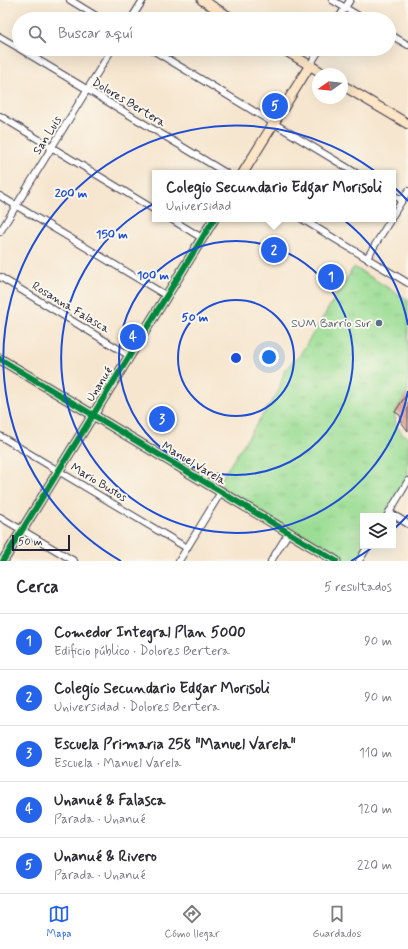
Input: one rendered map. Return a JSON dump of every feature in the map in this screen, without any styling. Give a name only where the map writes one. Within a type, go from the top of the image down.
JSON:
[{"type":"street","points":[[70,0],[90,12]]},
{"type":"street","points":[[135,12],[142,0]]},
{"type":"street","points":[[202,0],[222,12]]},
{"type":"street","points":[[332,0],[352,12]]},
{"type":"street","points":[[342,12],[350,0]]},
{"type":"street","name":"Dolores Bertera","points":[[0,37],[12,44]]},
{"type":"street","points":[[396,38],[408,45]]},
{"type":"street","name":"Dolores Bertera","points":[[32,56],[221,170]]},
{"type":"street","name":"San Luis","points":[[0,232],[108,56]]},
{"type":"street","points":[[163,56],[351,170]]},
{"type":"street","points":[[295,56],[315,68]]},
{"type":"street","points":[[245,170],[316,56]]},
{"type":"street","points":[[348,89],[408,124]]},
{"type":"street","points":[[0,116],[152,208]]},
{"type":"street","points":[[396,210],[408,191]]},
{"type":"street","points":[[0,196],[167,296]]},
{"type":"street","points":[[396,197],[402,200]]},
{"type":"street","points":[[176,222],[202,238]]},
{"type":"street","name":"Unanué","points":[[3,561],[212,222]]},
{"type":"street","points":[[307,222],[408,283]]},
{"type":"street","points":[[367,258],[388,222]]},
{"type":"street","name":"Rosanna Falasca","points":[[0,277],[130,356]]},
{"type":"street","name":"Manuel Varela","points":[[0,359],[336,561]]},
{"type":"street","name":"Mario Bustos","points":[[0,436],[187,548]]},
{"type":"street","points":[[389,513],[408,481]]},
{"type":"street","points":[[178,561],[221,492]]},
{"type":"street","points":[[0,516],[74,561]]},
{"type":"street","points":[[396,518],[408,524]]},
{"type":"street","points":[[271,561],[289,532]]},
{"type":"street","points":[[359,561],[366,549]]},
{"type":"green space","points":[[354,267],[408,300],[408,391],[395,412],[395,416],[396,425],[402,433],[408,437],[408,479],[387,513],[360,513],[360,549],[365,549],[358,561],[342,561],[217,485],[279,390],[285,369],[299,356]]},
{"type":"building","points":[[408,392],[408,431],[402,423],[400,415],[395,412]]},
{"type":"cycle path","points":[[3,561],[212,222]]},
{"type":"cycle path","points":[[0,359],[336,561]]},
{"type":"place","name":"Unanué & Rivero","points":[[275,106]]},
{"type":"place","name":"Colegio Secundario Edgar Morisoli","points":[[274,250]]},
{"type":"place","name":"Comedor Integral Plan 5000","points":[[331,277]]},
{"type":"place","name":"SUM Barrio Sur","points":[[379,323]]},
{"type":"place","name":"Unanué & Falasca","points":[[133,337]]},
{"type":"place","name":"Escuela Primaria 258 \"Manuel Varela\"","points":[[162,419]]}]
